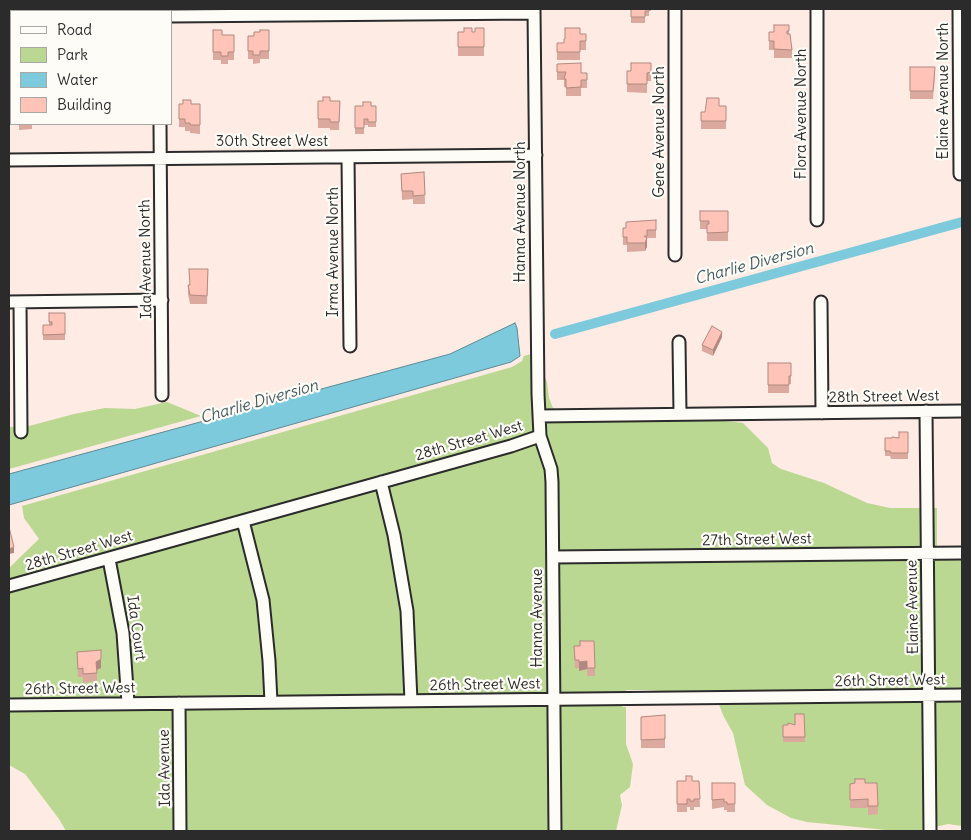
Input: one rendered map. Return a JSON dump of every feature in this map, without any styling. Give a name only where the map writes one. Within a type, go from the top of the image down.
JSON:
[{"type":"street","name":"Gene Avenue North","points":[[675,9],[675,255]]},
{"type":"street","name":"Flora Avenue North","points":[[817,9],[817,220]]},
{"type":"street","name":"Elaine Avenue North","points":[[959,9],[960,174]]},
{"type":"street","points":[[172,16],[534,11]]},
{"type":"street","name":"Hanna Avenue North","points":[[534,11],[539,416]]},
{"type":"street","name":"Ida Avenue North","points":[[160,125],[162,395]]},
{"type":"street","name":"30th Street West","points":[[9,160],[536,155]]},
{"type":"street","name":"Irma Avenue North","points":[[348,157],[350,346]]},
{"type":"street","points":[[21,432],[14,302],[162,300]]},
{"type":"street","points":[[821,302],[822,413]]},
{"type":"street","points":[[679,342],[680,414]]},
{"type":"street","name":"28th Street West","points":[[9,586],[511,446],[540,436],[539,416],[962,411]]},
{"type":"street","name":"Elaine Avenue","points":[[926,412],[930,831]]},
{"type":"street","name":"Hanna Avenue","points":[[540,436],[550,470],[553,557],[555,831]]},
{"type":"street","points":[[381,482],[394,535],[406,611],[411,701]]},
{"type":"street","points":[[243,521],[263,600],[271,702]]},
{"type":"street","name":"27th Street West","points":[[553,557],[962,553]]},
{"type":"street","name":"Ida Court","points":[[109,559],[123,633],[128,703]]},
{"type":"street","name":"26th Street West","points":[[9,704],[962,695]]},
{"type":"street","name":"Ida Avenue","points":[[179,703],[180,831]]},
{"type":"green space","points":[[535,353],[547,382],[549,398],[557,418],[564,423],[663,417],[743,423],[768,448],[772,463],[781,469],[824,483],[867,503],[890,508],[937,508],[937,553],[962,553],[962,826],[948,824],[923,830],[886,830],[807,822],[791,818],[767,805],[745,785],[733,733],[715,695],[626,690],[622,707],[626,707],[626,744],[633,764],[630,787],[620,795],[622,805],[616,831],[66,831],[25,774],[9,765],[9,568],[39,539],[24,518],[22,506],[512,367],[522,361],[524,356]]},
{"type":"green space","points":[[167,402],[201,416],[9,469],[9,427],[29,426],[105,408],[135,409]]},
{"type":"water","points":[[515,323],[520,356],[511,362],[9,505],[9,474],[450,354]]},
{"type":"building","points":[[631,9],[649,9],[649,11],[645,11],[645,17],[631,17]]},
{"type":"building","points":[[774,25],[789,25],[787,34],[790,34],[792,50],[774,49],[774,41],[769,41],[769,32],[774,32]]},
{"type":"building","points":[[464,28],[472,28],[472,32],[475,32],[475,28],[484,28],[484,47],[458,47],[458,32],[464,32]]},
{"type":"building","points":[[565,28],[580,28],[580,34],[586,34],[586,41],[580,41],[580,52],[557,52],[557,43],[564,43]]},
{"type":"building","points":[[213,30],[222,30],[222,35],[234,35],[234,52],[228,52],[228,56],[221,56],[221,52],[213,52]]},
{"type":"building","points":[[260,30],[269,30],[269,51],[260,51],[260,55],[253,55],[253,51],[248,51],[248,36],[254,36],[254,32],[260,32]]},
{"type":"building","points":[[581,63],[581,73],[587,73],[587,80],[581,80],[581,87],[566,88],[566,79],[564,79],[566,72],[557,72],[557,64]]},
{"type":"building","points":[[631,63],[651,63],[651,72],[647,73],[647,84],[627,84],[627,71],[631,71]]},
{"type":"building","points":[[910,67],[935,67],[933,91],[910,91]]},
{"type":"building","points":[[323,97],[330,97],[330,101],[340,101],[339,122],[330,122],[330,119],[318,119],[318,101],[323,101]]},
{"type":"building","points":[[707,98],[719,98],[719,106],[726,106],[726,121],[701,121],[701,112],[705,112]]},
{"type":"building","points":[[183,100],[191,100],[191,104],[200,104],[200,125],[190,125],[190,123],[185,123],[185,119],[179,119],[179,104],[183,104]]},
{"type":"building","points":[[363,102],[371,102],[371,106],[376,106],[376,122],[368,122],[368,119],[364,119],[364,128],[355,128],[355,106],[363,106]]},
{"type":"building","points":[[424,172],[425,195],[413,196],[413,191],[402,191],[401,174]]},
{"type":"building","points":[[700,211],[728,211],[728,232],[707,233],[709,221],[700,221]]},
{"type":"building","points":[[656,220],[656,230],[647,230],[647,236],[644,236],[647,238],[645,243],[627,243],[627,237],[623,237],[623,228],[626,228],[626,222]]},
{"type":"building","points":[[189,269],[208,269],[207,296],[190,295],[188,285],[190,285]]},
{"type":"building","points":[[49,313],[65,313],[65,334],[43,335],[43,325],[52,325],[52,322],[49,322]]},
{"type":"building","points":[[712,326],[722,332],[713,350],[702,345]]},
{"type":"building","points":[[768,363],[791,363],[789,385],[768,385]]},
{"type":"building","points":[[899,432],[908,432],[908,453],[885,451],[885,438],[899,438]]},
{"type":"building","points":[[9,527],[14,547],[9,549]]},
{"type":"building","points":[[580,641],[594,641],[595,668],[587,668],[587,661],[579,662],[579,660],[575,660],[574,646],[580,646]]},
{"type":"building","points":[[101,650],[101,659],[96,662],[97,673],[83,674],[83,668],[78,669],[77,652]]},
{"type":"building","points":[[795,714],[804,714],[805,737],[783,737],[783,725],[788,725],[788,723],[795,725]]},
{"type":"building","points":[[665,715],[665,739],[641,740],[641,717]]},
{"type":"building","points":[[686,776],[692,776],[692,781],[699,781],[700,799],[690,801],[690,799],[687,799],[687,804],[677,804],[677,781],[686,781]]},
{"type":"building","points":[[855,779],[865,779],[865,783],[877,783],[878,806],[868,806],[868,799],[850,800],[850,784],[855,783]]},
{"type":"building","points":[[712,783],[735,783],[735,804],[727,804],[727,802],[724,802],[724,799],[712,800]]},
{"type":"waterway","name":"Charlie Diversion","points":[[555,334],[962,222]]}]
